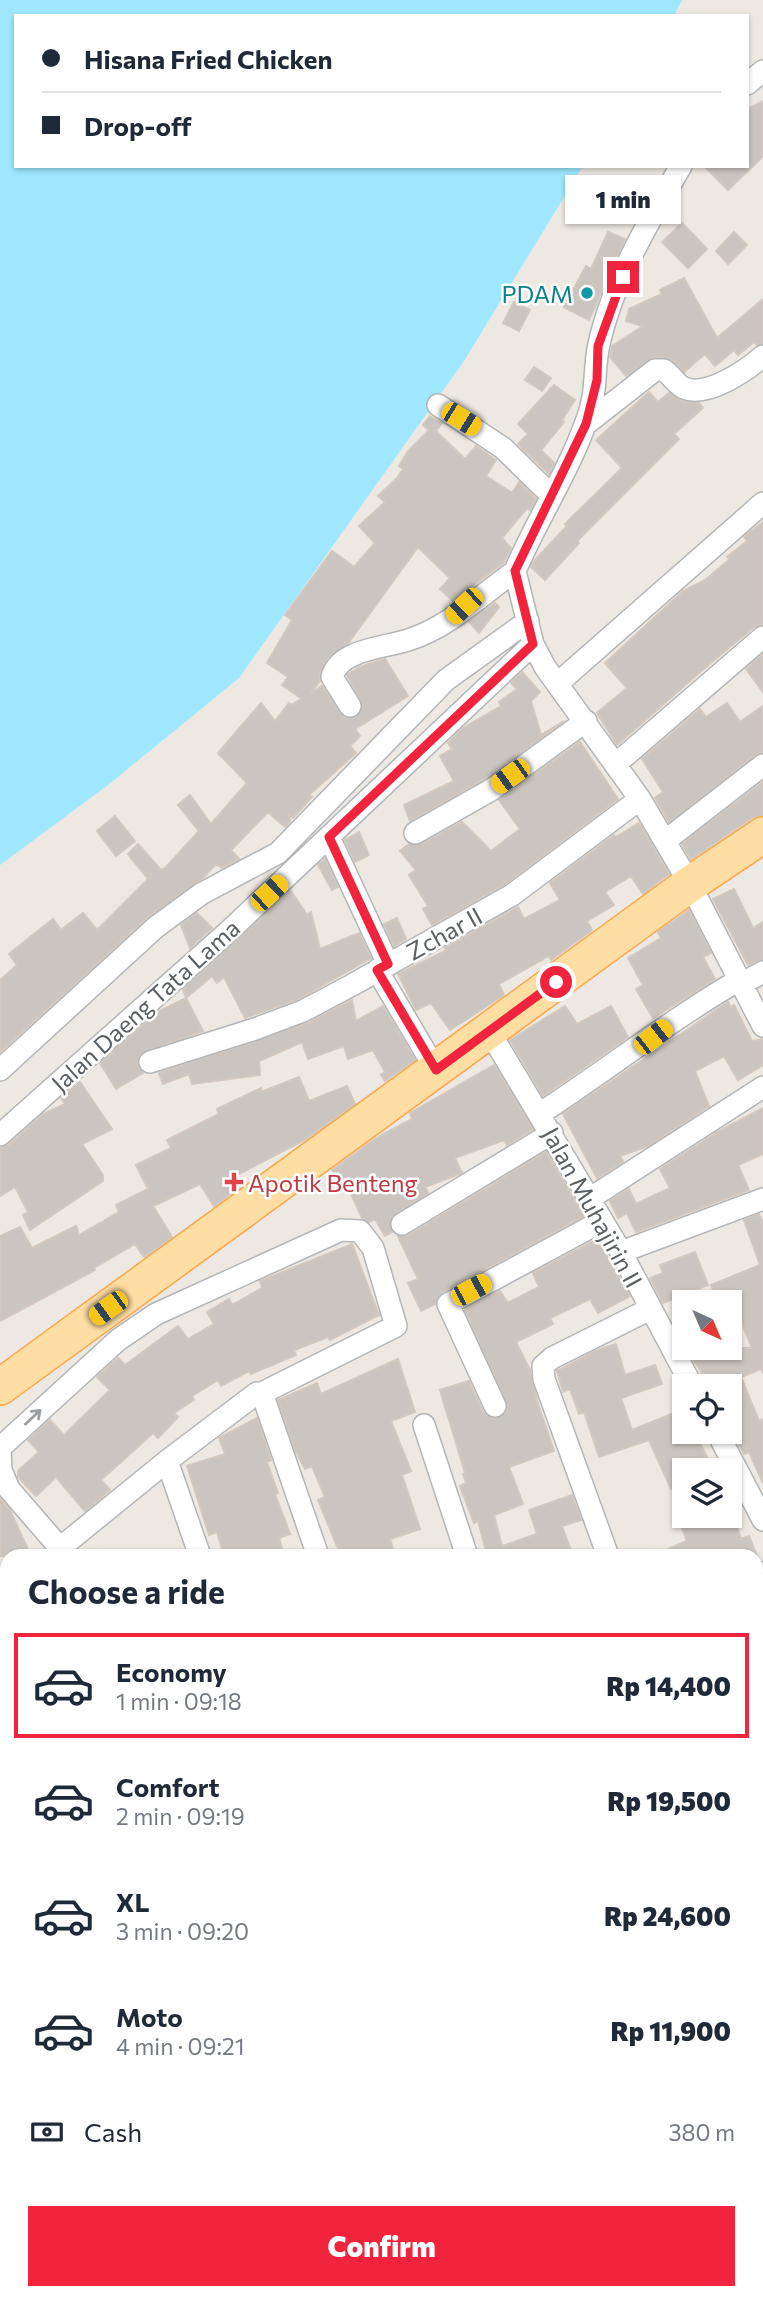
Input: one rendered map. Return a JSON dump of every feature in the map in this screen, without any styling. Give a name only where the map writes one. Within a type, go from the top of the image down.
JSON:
[{"type":"main road","points":[[0,1387],[118,1320],[436,1070],[690,884],[763,835]]},
{"type":"street","points":[[749,82],[763,71]]},
{"type":"street","points":[[350,706],[332,677],[334,668],[350,656],[413,639],[449,620],[515,571],[586,424],[597,380],[598,346],[609,309],[651,218],[680,168]]},
{"type":"street","points":[[586,424],[655,370],[663,370],[683,388],[690,389],[720,384],[763,356]]},
{"type":"street","points":[[438,405],[503,448],[551,495]]},
{"type":"street","points":[[557,684],[763,503]]},
{"type":"street","points":[[515,571],[533,644],[557,684],[617,763],[640,799],[690,884],[763,1026]]},
{"type":"street","points":[[0,1070],[156,927],[201,894],[278,853],[446,680],[528,621]]},
{"type":"street","points":[[617,763],[763,637]]},
{"type":"street","name":"Jalan Daeng Tata Lama","points":[[0,1135],[329,837],[533,644]]},
{"type":"street","points":[[415,833],[491,790],[586,722]]},
{"type":"street","points":[[665,841],[763,765]]},
{"type":"street","name":"Zchar II","points":[[150,1062],[303,1011],[512,895],[640,799]]},
{"type":"street","points":[[329,837],[383,967],[436,1070]]},
{"type":"street","points":[[541,1113],[611,1068],[689,1010],[763,972]]},
{"type":"street","name":"Jalan Muhajirin II","points":[[489,1031],[541,1113],[621,1252],[685,1374]]},
{"type":"street","points":[[589,1199],[763,1087]]},
{"type":"street","points":[[402,1224],[552,1133]]},
{"type":"street","points":[[621,1252],[763,1199]]},
{"type":"street","points":[[495,1406],[448,1304],[602,1221]]},
{"type":"street","points":[[60,1549],[9,1489],[1,1470],[0,1448],[118,1320],[156,1314],[341,1230],[360,1231],[373,1248],[396,1326],[246,1399],[167,1461],[66,1549]]},
{"type":"street","points":[[605,1549],[544,1379],[543,1366],[552,1357],[650,1309]]},
{"type":"street","points":[[260,1394],[284,1454],[316,1549]]},
{"type":"street","points":[[424,1425],[465,1549]]},
{"type":"street","points":[[725,1444],[757,1493],[763,1520]]},
{"type":"street","points":[[167,1461],[198,1549]]},
{"type":"water","points":[[0,0],[682,0],[675,14],[14,14],[14,168],[582,168],[464,361],[239,678],[108,785],[0,865]]},
{"type":"building","points":[[763,101],[763,156],[728,190],[706,168],[749,168],[749,108]]},
{"type":"building","points":[[682,223],[707,249],[688,268],[662,242]]},
{"type":"building","name":"PDAM","points":[[608,232],[625,239],[589,320],[564,307],[586,266],[591,269]]},
{"type":"building","points":[[734,232],[747,245],[728,264],[716,251]]},
{"type":"building","points":[[684,278],[717,338],[763,299],[763,343],[757,345],[754,342],[738,355],[734,350],[715,366],[705,354],[684,372],[671,359],[654,357],[626,376],[610,357],[612,346],[643,326],[626,321],[629,309],[662,294],[660,290]]},
{"type":"building","points":[[514,302],[530,310],[519,331],[503,323]]},
{"type":"building","points":[[534,367],[551,378],[542,391],[525,380]]},
{"type":"building","points":[[554,385],[575,400],[562,420],[564,422],[541,450],[554,463],[549,474],[518,444],[528,434],[518,424]]},
{"type":"building","points":[[649,392],[658,402],[669,393],[681,401],[699,403],[703,408],[674,434],[679,439],[577,541],[579,543],[545,580],[531,567],[533,562],[567,526],[565,524],[622,468],[596,440]]},
{"type":"building","points":[[430,416],[442,423],[436,431],[465,459],[476,446],[496,460],[486,476],[512,493],[519,482],[536,499],[530,510],[527,508],[502,538],[511,548],[504,562],[453,601],[440,589],[450,578],[418,547],[349,642],[327,658],[320,672],[320,681],[310,694],[322,686],[343,717],[356,717],[363,705],[347,675],[360,667],[385,659],[408,696],[355,729],[360,736],[350,746],[356,753],[309,795],[312,797],[293,818],[289,815],[290,822],[285,827],[268,812],[231,850],[239,859],[222,868],[216,864],[203,878],[148,917],[0,1052],[0,980],[17,965],[9,954],[53,919],[61,930],[83,913],[97,930],[148,879],[128,854],[138,844],[161,870],[199,831],[178,805],[190,795],[211,824],[247,783],[218,753],[261,703],[275,721],[289,703],[291,705],[302,699],[282,685],[288,677],[267,663],[292,620],[285,615],[332,551],[354,567],[375,543],[359,526],[385,502],[378,496],[397,478],[403,469],[399,466],[408,451],[429,430],[423,425]]},
{"type":"building","points":[[763,522],[763,624],[754,627],[617,745],[597,713],[627,688],[605,663],[683,591],[705,580],[730,559],[727,557],[747,541],[744,537]]},
{"type":"building","points":[[495,603],[499,607],[479,633],[469,622]]},
{"type":"building","points":[[763,654],[763,692],[746,669]]},
{"type":"building","points":[[522,672],[540,692],[531,701],[541,735],[564,721],[484,779],[410,821],[404,805],[454,781],[440,756],[452,749],[448,743],[463,728],[501,706],[499,702],[517,689],[511,683]]},
{"type":"building","points":[[727,703],[740,722],[763,706],[763,752],[755,755],[669,822],[655,798],[663,792],[642,759],[700,709],[706,717]]},
{"type":"building","points":[[580,742],[618,799],[505,884],[432,925],[423,909],[428,906],[409,875],[416,870],[400,851],[409,844],[421,844],[462,822],[491,851],[520,829],[499,800]]},
{"type":"building","points":[[763,782],[763,815],[752,818],[691,859],[682,844]]},
{"type":"building","points":[[115,816],[135,841],[116,856],[97,831]]},
{"type":"building","points":[[639,823],[669,874],[643,894],[631,876],[605,892],[614,905],[587,921],[592,930],[551,960],[549,956],[499,984],[504,995],[450,1030],[431,1003],[416,1010],[398,974],[447,950],[445,948],[518,907],[524,919],[560,900],[550,883],[614,835],[616,837]]},
{"type":"building","points":[[359,832],[369,855],[355,862],[345,840]]},
{"type":"building","points":[[325,859],[338,887],[332,890],[318,865]]},
{"type":"building","points":[[734,889],[753,928],[763,922],[763,959],[748,965],[713,899]]},
{"type":"building","points":[[291,891],[307,915],[311,912],[320,949],[359,933],[371,958],[298,999],[245,1018],[224,977],[217,983],[212,976],[186,998],[183,989]]},
{"type":"building","points":[[689,910],[711,953],[703,957],[715,979],[653,1018],[636,989],[643,985],[628,958],[661,938],[658,932]]},
{"type":"building","points":[[197,913],[212,928],[190,948],[181,925]]},
{"type":"building","points":[[397,918],[406,939],[394,946],[384,924]]},
{"type":"building","points":[[186,998],[203,1031],[141,1053],[137,1065],[143,1073],[116,1089],[100,1063],[159,1011]]},
{"type":"building","points":[[352,1000],[356,1021],[383,1006],[415,1060],[385,1081],[381,1075],[385,1072],[373,1050],[348,1059],[344,1046],[308,1059],[302,1042],[259,1061],[260,1075],[192,1084],[189,1074],[163,1084],[159,1073],[308,1023]]},
{"type":"building","points":[[728,1002],[731,1007],[734,1005],[752,1041],[763,1039],[763,1065],[738,1080],[724,1056],[695,1071],[709,1106],[648,1146],[620,1156],[623,1162],[597,1178],[563,1114]]},
{"type":"building","points":[[565,1006],[577,1024],[611,1006],[628,1037],[543,1096],[510,1040]]},
{"type":"building","points":[[494,1065],[533,1129],[507,1145],[504,1140],[455,1158],[462,1173],[425,1187],[428,1193],[391,1217],[392,1232],[385,1236],[375,1219],[369,1222],[362,1218],[347,1185],[344,1187],[332,1170],[376,1138],[412,1119],[410,1113]]},
{"type":"building","points":[[299,1077],[309,1101],[347,1086],[355,1104],[303,1141],[235,1176],[241,1186],[214,1206],[200,1184],[153,1206],[172,1237],[144,1257],[135,1244],[94,1268],[95,1270],[0,1321],[0,1236],[20,1227],[32,1248],[76,1226],[79,1235],[119,1212],[116,1205],[148,1189],[136,1165],[171,1148],[167,1140],[219,1114],[217,1109],[261,1088],[261,1092]]},
{"type":"building","points":[[80,1082],[112,1129],[82,1144],[103,1175],[103,1181],[30,1230],[23,1215],[28,1212],[15,1187],[0,1196],[0,1148],[9,1145],[43,1114],[65,1104],[61,1098]]},
{"type":"building","points":[[763,1108],[763,1154],[738,1165],[749,1190],[636,1232],[627,1213],[618,1218],[610,1201],[629,1189],[636,1204],[670,1188],[660,1169],[719,1131]]},
{"type":"building","points":[[546,1152],[584,1216],[442,1292],[435,1304],[421,1311],[408,1283],[418,1279],[398,1236],[409,1235]]},
{"type":"building","points":[[759,1214],[763,1223],[763,1373],[761,1369],[742,1377],[742,1374],[702,1374],[694,1360],[742,1360],[742,1348],[752,1348],[742,1323],[742,1290],[713,1290],[711,1285],[760,1265],[744,1220]]},
{"type":"building","points":[[597,1239],[630,1296],[598,1313],[590,1299],[550,1318],[553,1324],[516,1342],[530,1370],[554,1451],[509,1467],[523,1504],[494,1515],[502,1546],[537,1534],[529,1510],[572,1495],[581,1520],[562,1526],[570,1549],[485,1549],[478,1521],[474,1523],[460,1486],[466,1483],[465,1473],[440,1390],[469,1381],[483,1412],[493,1419],[505,1414],[508,1407],[465,1310],[500,1291],[508,1303],[539,1287],[533,1273]]},
{"type":"building","points":[[352,1244],[379,1315],[330,1340],[328,1337],[294,1350],[296,1355],[251,1374],[249,1371],[221,1386],[218,1380],[192,1396],[194,1400],[174,1413],[178,1417],[158,1438],[153,1433],[101,1480],[110,1490],[85,1511],[56,1477],[36,1496],[18,1477],[18,1471],[39,1452],[28,1440],[50,1420],[64,1435],[110,1390],[97,1377],[118,1358],[125,1365],[178,1326],[188,1339],[214,1324],[207,1312],[229,1299],[232,1305],[262,1288],[260,1281]]},
{"type":"building","points":[[695,1252],[708,1285],[696,1290],[672,1290],[672,1299],[663,1303],[650,1278],[663,1273],[660,1265]]},
{"type":"building","points":[[616,1344],[625,1375],[655,1365],[662,1384],[621,1398],[632,1430],[672,1414],[672,1444],[701,1444],[707,1458],[672,1458],[672,1489],[649,1440],[599,1457],[584,1412],[579,1414],[570,1389],[563,1392],[557,1371],[597,1350]]},
{"type":"building","points":[[398,1359],[415,1412],[391,1421],[411,1471],[402,1475],[420,1529],[390,1539],[393,1549],[338,1549],[318,1500],[325,1497],[312,1466],[305,1469],[295,1450],[278,1400],[317,1383],[321,1394]]},
{"type":"building","points":[[742,1379],[759,1421],[763,1419],[763,1483],[749,1452],[744,1454],[739,1444],[742,1444]]},
{"type":"building","points":[[257,1418],[271,1460],[267,1462],[278,1493],[275,1494],[290,1534],[279,1538],[282,1549],[222,1549],[217,1532],[209,1535],[187,1466],[225,1454],[219,1438]]},
{"type":"building","points":[[0,1499],[10,1510],[28,1549],[0,1549]]},
{"type":"building","points":[[682,1528],[737,1528],[741,1539],[749,1536],[754,1549],[668,1549],[687,1541]]},
{"type":"place","name":"PDAM","points":[[587,293]]},
{"type":"place","name":"Apotik Benteng","points":[[234,1182]]},
{"type":"route","points":[[556,982],[436,1070],[377,970],[388,964],[329,837],[533,644],[515,571],[586,424],[597,380],[598,346],[609,309],[623,277]]}]
